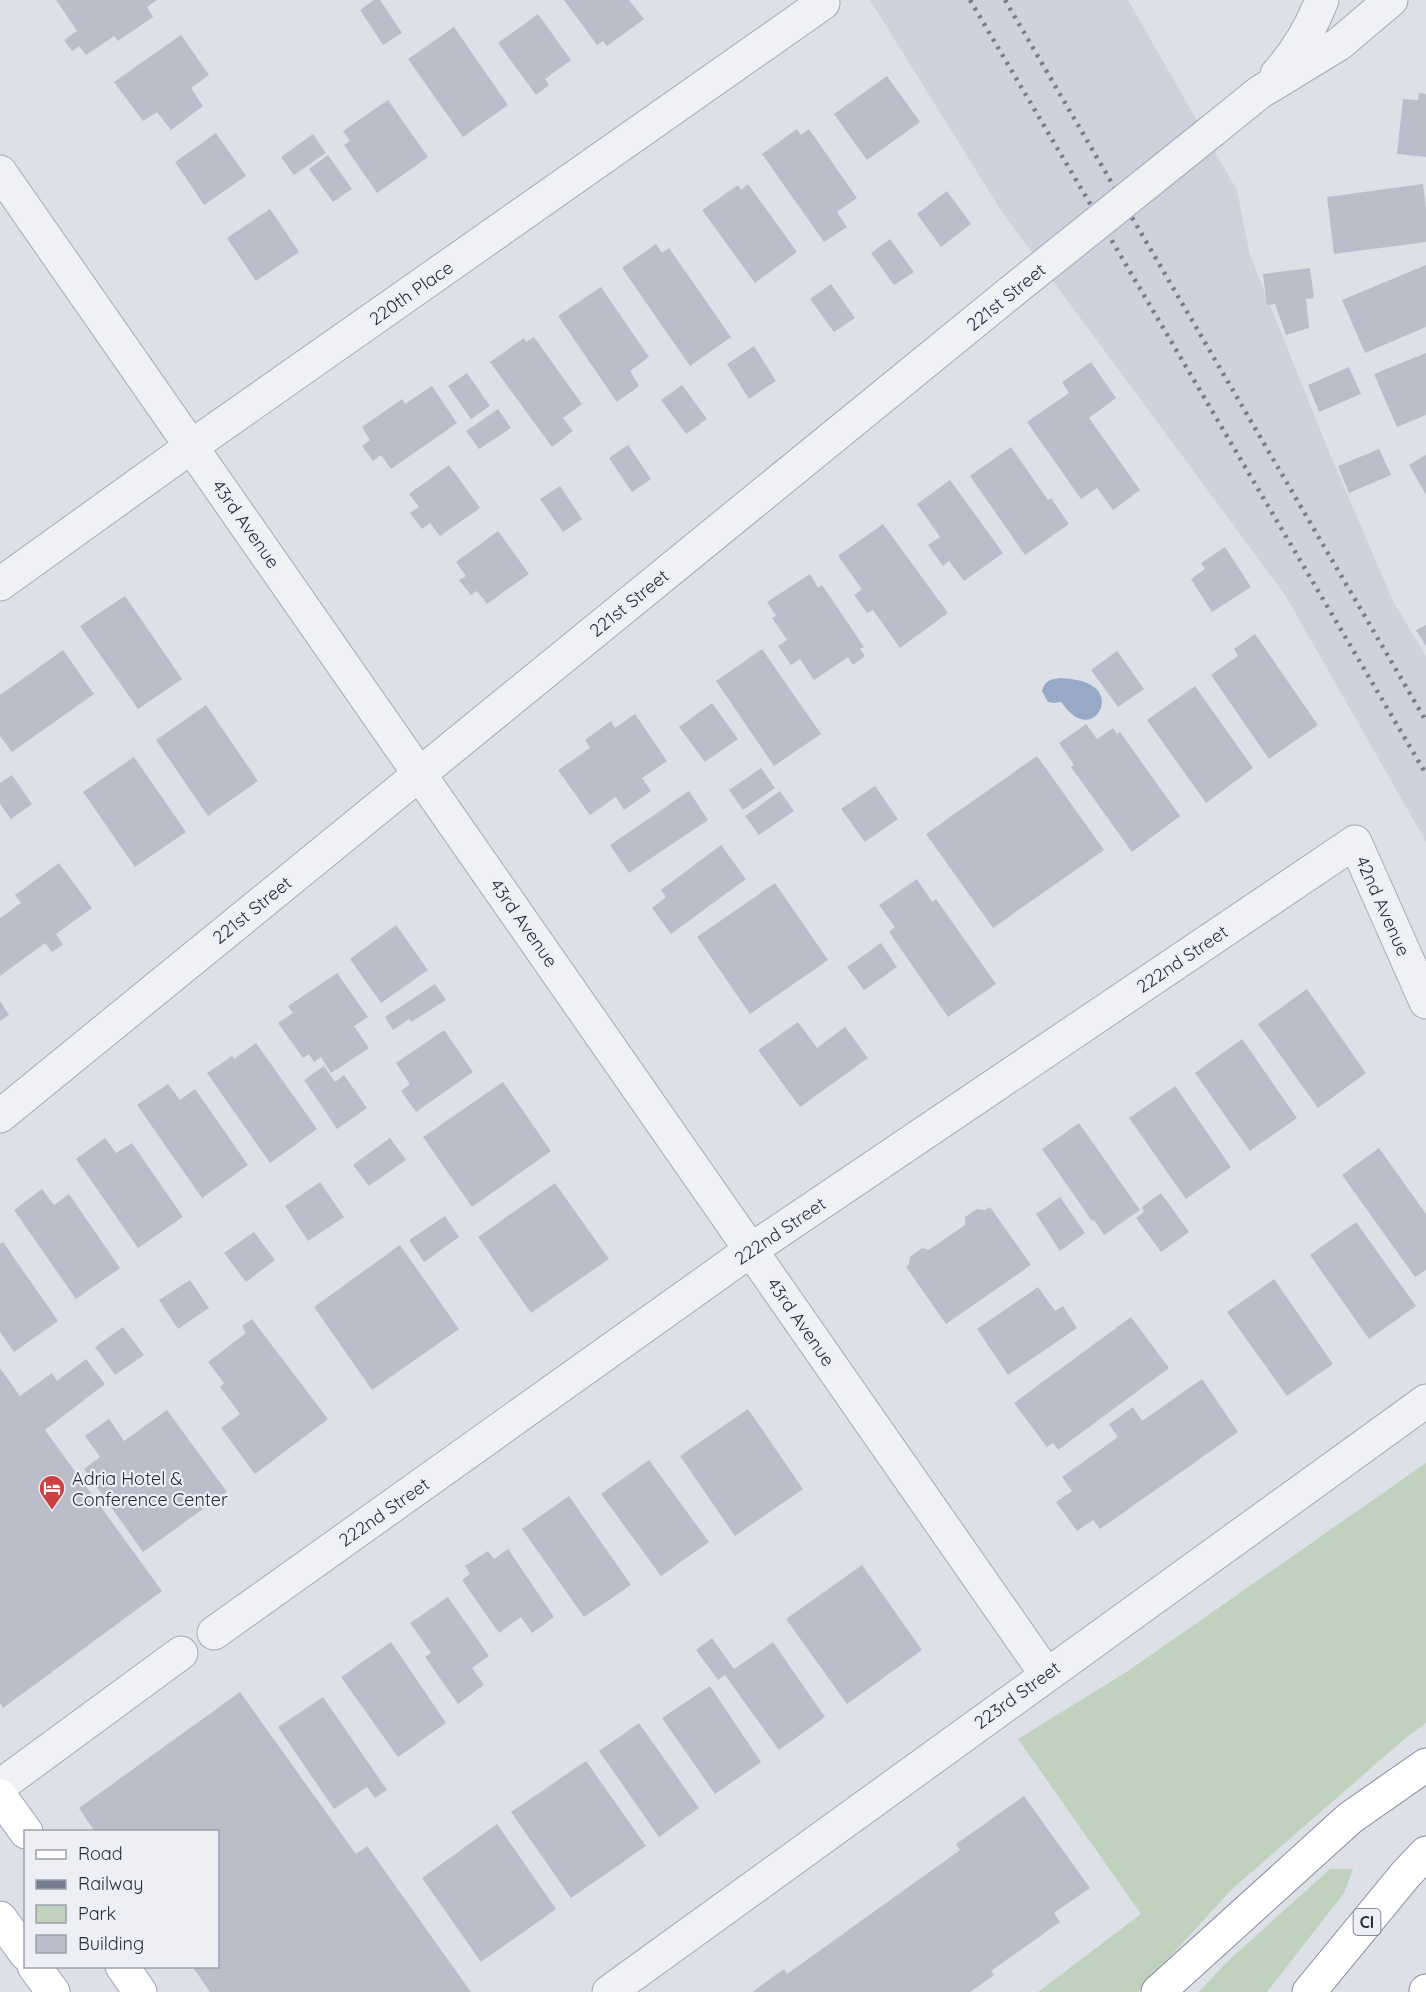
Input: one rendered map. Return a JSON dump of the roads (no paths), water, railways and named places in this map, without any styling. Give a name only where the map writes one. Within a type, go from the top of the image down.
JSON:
[{"type":"main road","points":[[1158,1992],[1350,1818],[1426,1766]]},
{"type":"main road","points":[[0,1796],[25,1830]]},
{"type":"main road","name":"CI","points":[[1310,1992],[1406,1874],[1426,1853]]},
{"type":"main road","points":[[0,1918],[24,1951]]},
{"type":"main road","points":[[35,1968],[52,1992]]},
{"type":"main road","points":[[123,1968],[140,1992]]},
{"type":"street","name":"221st Street","points":[[1260,92],[1294,56],[1322,0]]},
{"type":"street","name":"221st Street","points":[[0,1116],[1011,292],[1260,92],[1339,44],[1391,0]]},
{"type":"street","name":"220th Place","points":[[0,584],[192,446],[823,3]]},
{"type":"street","name":"43rd Avenue","points":[[0,172],[1046,1674]]},
{"type":"street","name":"222nd Street","points":[[214,1633],[751,1250],[1355,842]]},
{"type":"street","name":"42nd Avenue","points":[[1355,842],[1426,1002]]},
{"type":"street","name":"223rd Street","points":[[609,1992],[1426,1401]]},
{"type":"street","points":[[0,1786],[181,1653]]},
{"type":"water","points":[[1061,678],[1087,683],[1099,692],[1102,704],[1096,715],[1085,720],[1071,713],[1061,702],[1048,702],[1042,691],[1043,687],[1049,681]]},
{"type":"railway","points":[[970,0],[1426,774]]},
{"type":"railway","points":[[1005,0],[1426,721]]},
{"type":"place","name":"Adria Hotel & Conference Center","points":[[52,1511]]}]
